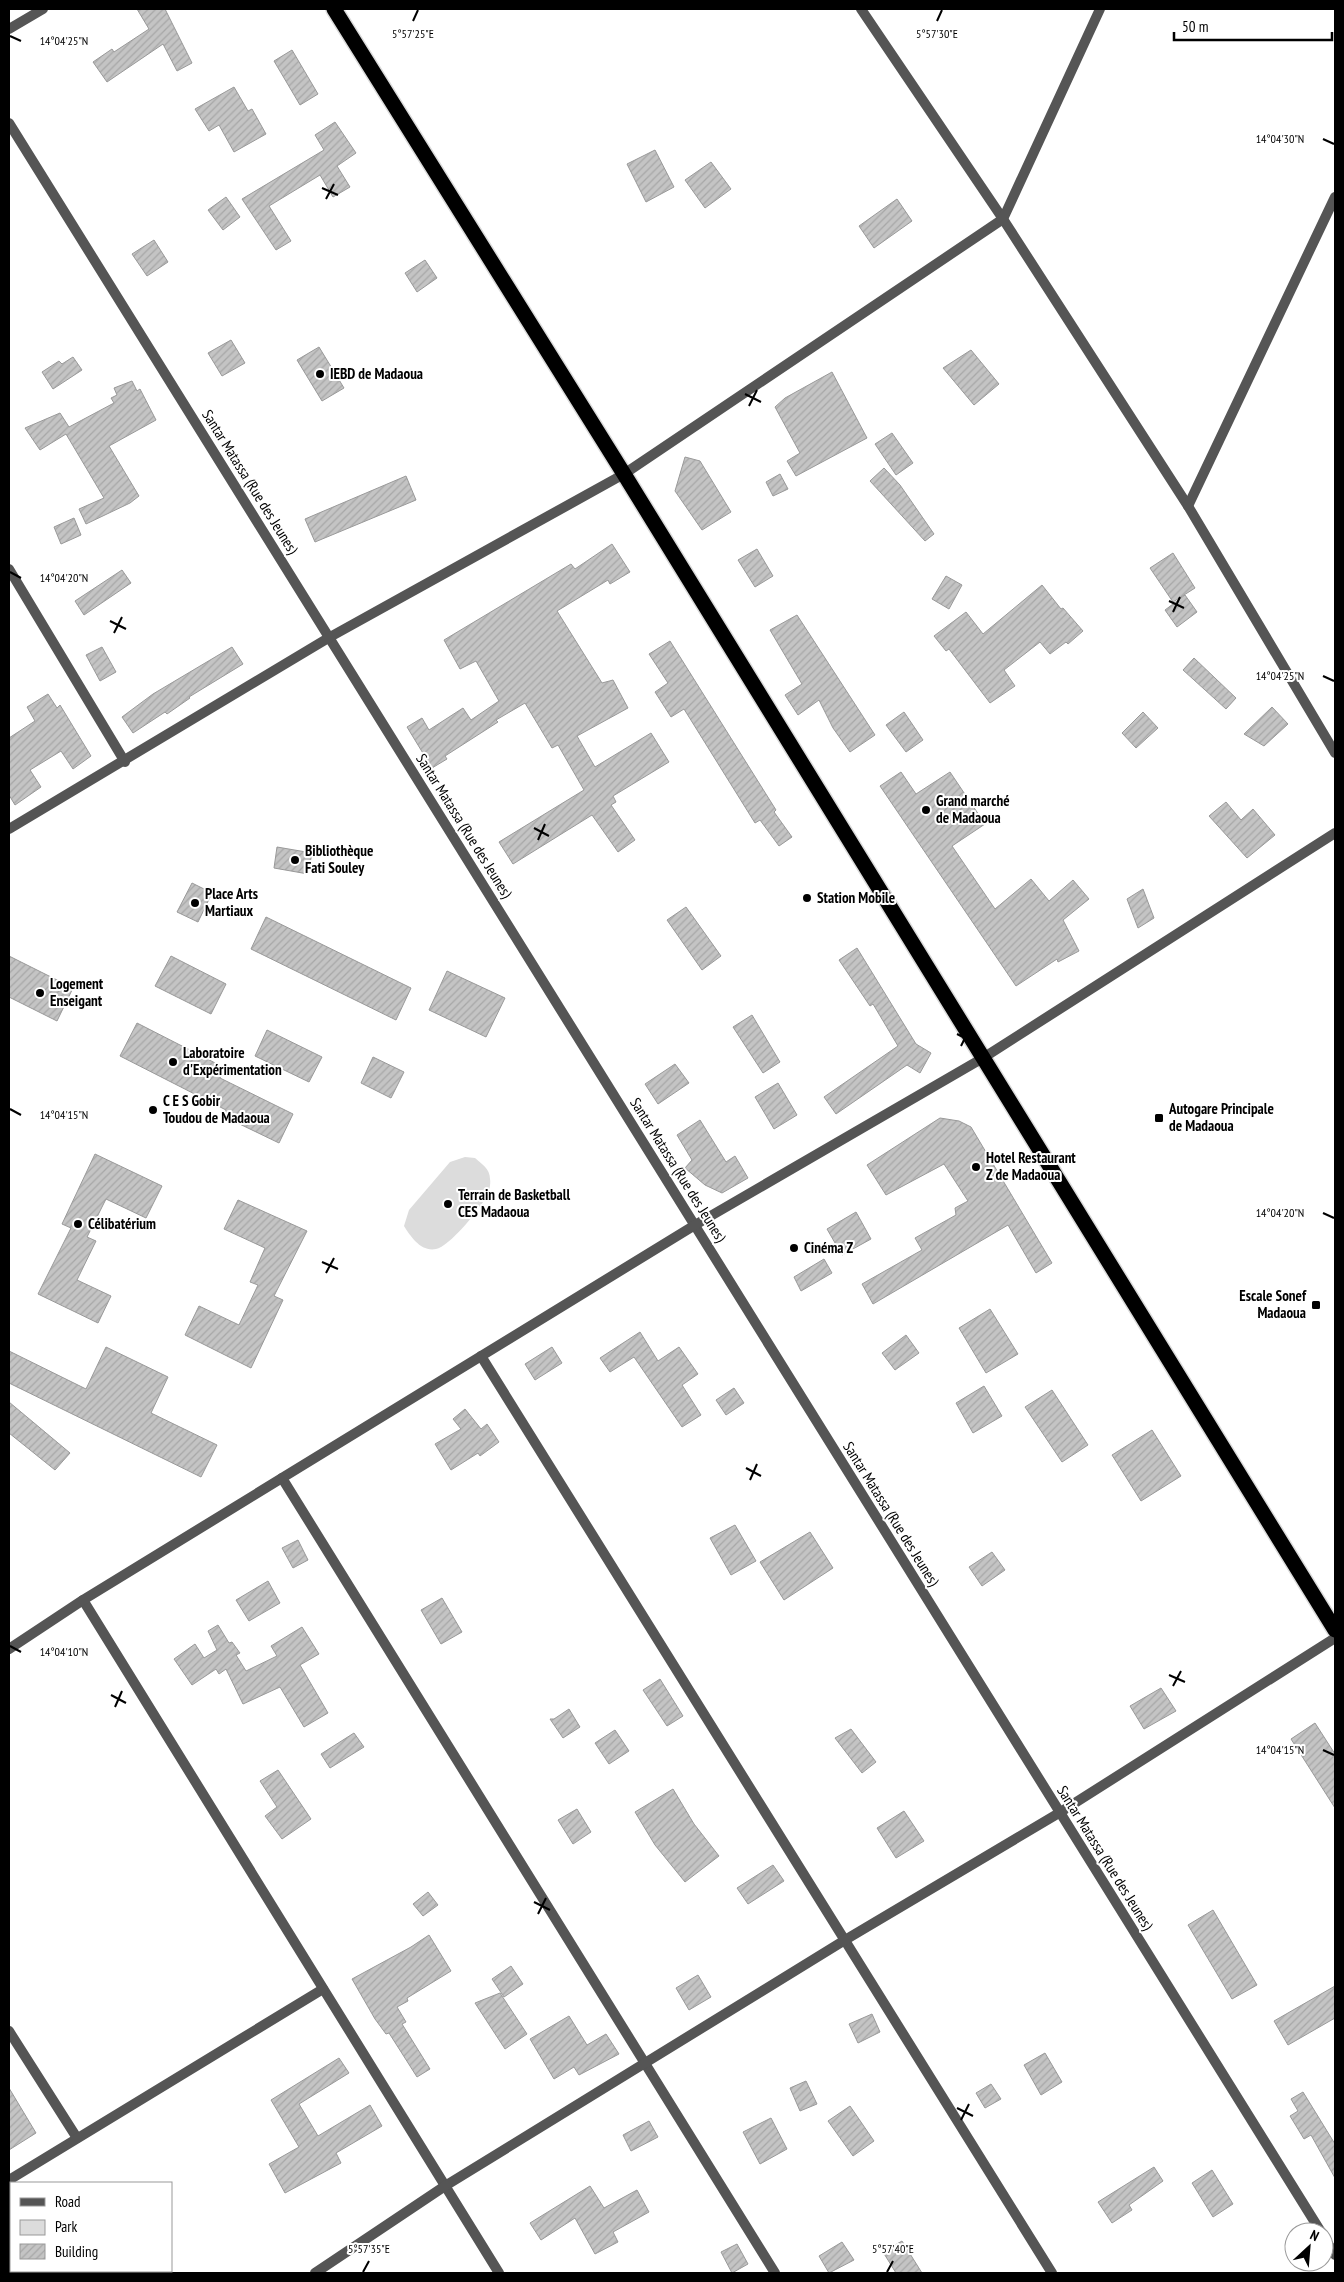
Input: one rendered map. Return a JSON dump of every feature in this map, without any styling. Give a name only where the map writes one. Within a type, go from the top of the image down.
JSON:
[{"type":"highway","points":[[334,9],[624,474],[1335,1630]]},
{"type":"street","points":[[9,29],[43,9]]},
{"type":"street","points":[[861,9],[1003,219],[1188,506],[1335,753]]},
{"type":"street","points":[[9,829],[125,762],[330,637],[624,474],[1003,219],[1100,9]]},
{"type":"street","name":"Santar Matassa (Rue des Jeunes)","points":[[9,124],[330,637],[1059,1814],[1315,2222]]},
{"type":"street","points":[[1188,506],[1335,197]]},
{"type":"street","points":[[9,569],[125,762]]},
{"type":"street","points":[[9,1649],[83,1600],[695,1225],[983,1058],[1335,833]]},
{"type":"street","points":[[481,1356],[1052,2273]]},
{"type":"street","points":[[282,1478],[775,2273]]},
{"type":"street","points":[[83,1600],[499,2273]]},
{"type":"street","points":[[315,2273],[445,2186],[845,1940],[1059,1814],[1335,1638]]},
{"type":"street","points":[[9,2180],[323,1989]]},
{"type":"street","points":[[9,2031],[78,2138]]},
{"type":"green space","name":"Terrain de Basketball CES Madaoua","points":[[465,1157],[475,1158],[487,1170],[490,1175],[488,1193],[471,1219],[442,1247],[431,1249],[421,1246],[413,1239],[404,1226],[409,1210],[450,1162]]},
{"type":"building","points":[[137,9],[165,9],[192,63],[177,71],[163,44],[107,82],[93,62],[112,49],[114,52],[149,29]]},
{"type":"building","points":[[292,50],[318,94],[300,105],[274,61]]},
{"type":"building","points":[[234,87],[248,111],[252,109],[266,134],[234,152],[219,125],[209,131],[195,109]]},
{"type":"building","points":[[335,122],[356,153],[337,166],[350,187],[333,197],[320,175],[269,206],[291,241],[276,250],[242,199],[324,150],[315,135]]},
{"type":"building","points":[[655,150],[674,187],[646,202],[627,164]]},
{"type":"building","points":[[711,162],[731,189],[705,208],[685,180]]},
{"type":"building","points":[[226,197],[240,217],[223,230],[208,210]]},
{"type":"building","points":[[897,199],[912,221],[874,248],[859,226]]},
{"type":"building","points":[[154,240],[168,262],[147,276],[132,254]]},
{"type":"building","points":[[425,260],[437,278],[417,292],[405,273]]},
{"type":"building","points":[[231,340],[245,363],[222,376],[208,353]]},
{"type":"building","name":"IEBD de Madaoua","points":[[319,347],[344,388],[322,401],[297,360]]},
{"type":"building","points":[[971,350],[999,384],[974,405],[943,368]]},
{"type":"building","points":[[73,357],[82,370],[53,389],[42,372],[59,361],[62,364]]},
{"type":"building","points":[[832,372],[867,438],[796,476],[787,461],[800,453],[775,407],[785,398]]},
{"type":"building","points":[[132,381],[137,391],[140,389],[156,420],[109,446],[139,496],[130,503],[86,524],[79,509],[104,498],[66,434],[40,450],[25,428],[60,413],[69,427],[114,403],[111,398],[117,395],[114,388]]},
{"type":"building","points":[[892,433],[913,463],[896,475],[875,444]]},
{"type":"building","points":[[685,457],[700,461],[731,512],[702,530],[675,491]]},
{"type":"building","points":[[884,468],[900,485],[934,534],[925,541],[870,481]]},
{"type":"building","points":[[780,474],[788,489],[773,496],[766,482]]},
{"type":"building","points":[[406,476],[416,500],[315,542],[305,519]]},
{"type":"building","points":[[74,518],[81,535],[61,544],[54,527]]},
{"type":"building","points":[[612,544],[630,572],[610,584],[608,580],[557,611],[602,683],[613,680],[628,708],[577,736],[595,767],[651,733],[669,762],[613,796],[616,802],[611,805],[635,840],[618,852],[592,815],[513,864],[499,842],[584,790],[558,745],[552,748],[525,703],[496,720],[498,722],[445,756],[447,759],[432,768],[407,727],[422,718],[429,730],[463,708],[471,720],[499,701],[476,661],[460,669],[444,640],[571,564],[575,569]]},
{"type":"building","points":[[757,549],[773,576],[755,587],[738,560]]},
{"type":"building","points":[[1173,553],[1195,588],[1173,602],[1150,568]]},
{"type":"building","points":[[122,570],[131,583],[84,615],[75,601]]},
{"type":"building","points":[[946,576],[962,585],[949,609],[932,599]]},
{"type":"building","points":[[1042,585],[1061,609],[1063,608],[1083,631],[1068,644],[1066,642],[1050,654],[1040,642],[1004,670],[1015,686],[990,703],[949,649],[946,651],[934,636],[966,612],[983,634]]},
{"type":"building","points":[[1185,595],[1197,612],[1177,627],[1165,610]]},
{"type":"building","points":[[797,615],[875,735],[850,752],[833,728],[819,700],[798,715],[785,695],[802,684],[770,630]]},
{"type":"building","points":[[670,641],[776,810],[774,812],[792,837],[779,846],[760,820],[755,823],[684,709],[671,717],[655,692],[668,683],[649,654]]},
{"type":"building","points":[[102,647],[116,672],[100,681],[86,655]]},
{"type":"building","points":[[232,647],[243,664],[189,697],[167,714],[165,712],[133,733],[122,717],[153,694]]},
{"type":"building","points":[[1194,658],[1236,698],[1226,709],[1183,670]]},
{"type":"building","points":[[48,694],[57,708],[60,705],[91,756],[73,769],[61,751],[30,770],[41,787],[15,805],[9,795],[9,738],[35,721],[27,707]]},
{"type":"building","points":[[1272,707],[1288,724],[1264,746],[1244,734]]},
{"type":"building","points":[[904,712],[923,740],[906,752],[886,725]]},
{"type":"building","points":[[1143,712],[1158,728],[1136,748],[1122,733]]},
{"type":"building","points":[[901,772],[916,794],[950,772],[985,824],[952,846],[995,909],[1031,879],[1049,901],[1073,880],[1089,899],[1063,920],[1079,951],[1058,962],[1057,959],[1016,986],[880,786]]},
{"type":"building","points":[[1226,802],[1241,820],[1253,809],[1275,835],[1247,858],[1209,816]]},
{"type":"building","points":[[277,847],[312,853],[308,874],[274,868]]},
{"type":"building","name":"Place Arts Martiaux","points":[[192,883],[212,893],[198,922],[177,912]]},
{"type":"building","points":[[1143,889],[1154,918],[1138,928],[1127,899]]},
{"type":"building","points":[[686,907],[721,956],[702,970],[667,920]]},
{"type":"building","points":[[266,917],[411,988],[396,1020],[251,949]]},
{"type":"building","points":[[857,948],[916,1044],[931,1053],[920,1073],[907,1065],[836,1114],[824,1097],[898,1046],[873,1004],[870,1006],[839,960]]},
{"type":"building","name":"Logement Enseigant","points":[[9,956],[73,988],[57,1021],[9,997]]},
{"type":"building","points":[[171,956],[226,984],[211,1014],[155,986]]},
{"type":"building","points":[[447,971],[505,998],[486,1037],[429,1010]]},
{"type":"building","points":[[752,1015],[780,1062],[763,1073],[733,1027]]},
{"type":"building","points":[[137,1023],[225,1068],[220,1078],[293,1114],[279,1143],[223,1116],[226,1110],[120,1056]]},
{"type":"building","points":[[267,1030],[322,1057],[309,1082],[255,1056]]},
{"type":"building","points":[[373,1057],[404,1072],[391,1098],[361,1083]]},
{"type":"building","points":[[675,1064],[689,1083],[658,1104],[645,1084]]},
{"type":"building","points":[[778,1083],[797,1115],[774,1129],[755,1097]]},
{"type":"building","points":[[940,1118],[959,1121],[971,1127],[1052,1263],[1036,1273],[1008,1225],[873,1304],[862,1284],[922,1250],[915,1238],[956,1215],[955,1208],[968,1201],[944,1164],[886,1195],[867,1165]]},
{"type":"building","points":[[700,1120],[726,1162],[735,1156],[748,1178],[722,1193],[705,1185],[685,1168],[692,1160],[677,1135]]},
{"type":"building","points":[[95,1154],[162,1186],[146,1218],[106,1199],[87,1237],[96,1241],[77,1280],[111,1296],[98,1323],[38,1294],[71,1228],[62,1224]]},
{"type":"building","points":[[238,1200],[307,1231],[274,1296],[283,1300],[251,1368],[185,1335],[199,1306],[239,1325],[258,1285],[250,1282],[265,1248],[224,1229]]},
{"type":"building","points":[[856,1212],[871,1239],[842,1255],[827,1229]]},
{"type":"building","points":[[824,1259],[832,1273],[801,1291],[794,1277]]},
{"type":"building","points":[[990,1309],[1018,1354],[986,1373],[959,1328]]},
{"type":"building","points":[[640,1332],[658,1361],[679,1347],[698,1374],[682,1385],[701,1415],[682,1427],[634,1357],[610,1372],[600,1358]]},
{"type":"building","points":[[906,1335],[919,1353],[895,1370],[882,1353]]},
{"type":"building","points":[[106,1347],[168,1377],[151,1413],[217,1445],[201,1477],[9,1383],[9,1351],[86,1389]]},
{"type":"building","points":[[552,1347],[562,1363],[535,1380],[525,1364]]},
{"type":"building","points":[[984,1386],[1002,1416],[973,1433],[956,1403]]},
{"type":"building","points":[[734,1388],[744,1403],[726,1415],[716,1400]]},
{"type":"building","points":[[1052,1390],[1088,1445],[1062,1462],[1025,1407]]},
{"type":"building","points":[[9,1402],[70,1453],[55,1470],[9,1433]]},
{"type":"building","points":[[465,1409],[481,1429],[487,1424],[499,1442],[480,1456],[478,1453],[451,1470],[435,1444],[461,1429],[453,1419]]},
{"type":"building","points":[[1152,1430],[1181,1476],[1141,1501],[1112,1455]]},
{"type":"building","points":[[735,1525],[756,1561],[731,1575],[710,1538]]},
{"type":"building","points":[[810,1532],[833,1568],[784,1600],[760,1562]]},
{"type":"building","points":[[298,1540],[308,1560],[293,1568],[282,1548]]},
{"type":"building","points":[[992,1552],[1005,1570],[982,1586],[969,1567]]},
{"type":"building","points":[[268,1581],[280,1603],[249,1621],[236,1600]]},
{"type":"building","points":[[442,1598],[462,1632],[441,1644],[421,1610]]},
{"type":"building","points":[[218,1625],[229,1643],[232,1642],[240,1653],[236,1655],[246,1671],[277,1656],[271,1646],[302,1627],[319,1654],[300,1665],[328,1713],[304,1727],[280,1687],[243,1704],[226,1669],[219,1674],[216,1669],[192,1685],[174,1659],[195,1644],[204,1658],[217,1650],[208,1631]]},
{"type":"building","points":[[660,1679],[683,1716],[667,1726],[643,1690]]},
{"type":"building","points":[[1161,1688],[1176,1711],[1144,1729],[1130,1706]]},
{"type":"building","points":[[569,1709],[580,1727],[563,1738],[550,1719],[554,1719]]},
{"type":"building","points":[[1315,1723],[1335,1754],[1335,1808],[1291,1739]]},
{"type":"building","points":[[851,1729],[876,1762],[862,1773],[835,1738]]},
{"type":"building","points":[[615,1730],[629,1751],[609,1764],[595,1743]]},
{"type":"building","points":[[354,1733],[364,1747],[330,1768],[321,1754]]},
{"type":"building","points":[[278,1770],[311,1819],[282,1839],[265,1816],[277,1807],[260,1781]]},
{"type":"building","points":[[673,1789],[694,1824],[719,1856],[685,1882],[655,1845],[635,1812]]},
{"type":"building","points":[[577,1809],[591,1832],[573,1844],[558,1820]]},
{"type":"building","points":[[904,1811],[924,1841],[896,1858],[877,1828]]},
{"type":"building","points":[[773,1865],[784,1881],[748,1904],[737,1888]]},
{"type":"building","points":[[428,1892],[438,1905],[423,1916],[413,1904]]},
{"type":"building","points":[[1213,1910],[1257,1985],[1232,1999],[1188,1925]]},
{"type":"building","points":[[429,1935],[451,1971],[407,1998],[408,2001],[397,2007],[406,2022],[402,2024],[430,2069],[417,2077],[389,2033],[386,2034],[375,2019],[352,1979]]},
{"type":"building","points":[[511,1966],[523,1984],[504,1997],[492,1979]]},
{"type":"building","points":[[698,1975],[711,1997],[689,2010],[676,1988]]},
{"type":"building","points":[[1335,1986],[1335,2018],[1288,2045],[1274,2021]]},
{"type":"building","points":[[500,1993],[527,2034],[505,2049],[475,2003]]},
{"type":"building","points":[[872,2014],[880,2032],[858,2043],[849,2024]]},
{"type":"building","points":[[569,2016],[587,2045],[606,2034],[619,2054],[579,2075],[574,2067],[554,2079],[530,2039]]},
{"type":"building","points":[[1045,2053],[1062,2082],[1041,2095],[1024,2065]]},
{"type":"building","points":[[339,2058],[349,2073],[299,2104],[318,2136],[370,2105],[382,2126],[336,2153],[341,2163],[285,2193],[269,2164],[299,2147],[271,2100]]},
{"type":"building","points":[[806,2081],[817,2104],[800,2111],[790,2088]]},
{"type":"building","points":[[991,2084],[1001,2099],[985,2108],[976,2093]]},
{"type":"building","points":[[9,2088],[36,2133],[9,2150]]},
{"type":"building","points":[[1303,2092],[1335,2144],[1335,2178],[1311,2135],[1304,2139],[1290,2116],[1298,2111],[1291,2099]]},
{"type":"building","points":[[850,2106],[874,2141],[853,2156],[828,2121]]},
{"type":"building","points":[[771,2118],[787,2149],[760,2164],[743,2132]]},
{"type":"building","points":[[649,2121],[658,2137],[631,2151],[623,2135]]},
{"type":"building","points":[[1154,2167],[1163,2181],[1129,2205],[1132,2210],[1112,2223],[1098,2202]]},
{"type":"building","points":[[1212,2170],[1233,2204],[1213,2217],[1192,2183]]},
{"type":"building","points":[[590,2186],[604,2208],[637,2190],[649,2212],[613,2232],[618,2242],[595,2254],[575,2218],[541,2240],[530,2223]]},
{"type":"building","points":[[902,2241],[922,2273],[896,2273],[883,2252]]},
{"type":"building","points":[[842,2242],[854,2260],[829,2273],[819,2256]]},
{"type":"building","points":[[737,2244],[748,2264],[732,2273],[721,2252]]},
{"type":"place","name":"IEBD de Madaoua","points":[[320,374]]},
{"type":"place","name":"Grand marché de Madaoua","points":[[926,810]]},
{"type":"place","name":"Bibliothèque Fati Souley","points":[[295,860]]},
{"type":"place","name":"Station Mobile","points":[[807,898]]},
{"type":"place","name":"Place Arts Martiaux","points":[[195,903]]},
{"type":"place","name":"Logement Enseigant","points":[[40,993]]},
{"type":"place","name":"Laboratoire d'Expérimentation","points":[[173,1062]]},
{"type":"place","name":"C E S Gobir Toudou de Madaoua","points":[[153,1110]]},
{"type":"place","name":"Autogare Principale de Madaoua","points":[[1159,1118]]},
{"type":"place","name":"Hotel Restaurant Z de Madaoua","points":[[976,1167]]},
{"type":"place","name":"Terrain de Basketball CES Madaoua","points":[[448,1204]]},
{"type":"place","name":"Célibatérium","points":[[78,1224]]},
{"type":"place","name":"Cinéma Z","points":[[794,1248]]},
{"type":"place","name":"Escale Sonef Madaoua","points":[[1316,1305]]}]
